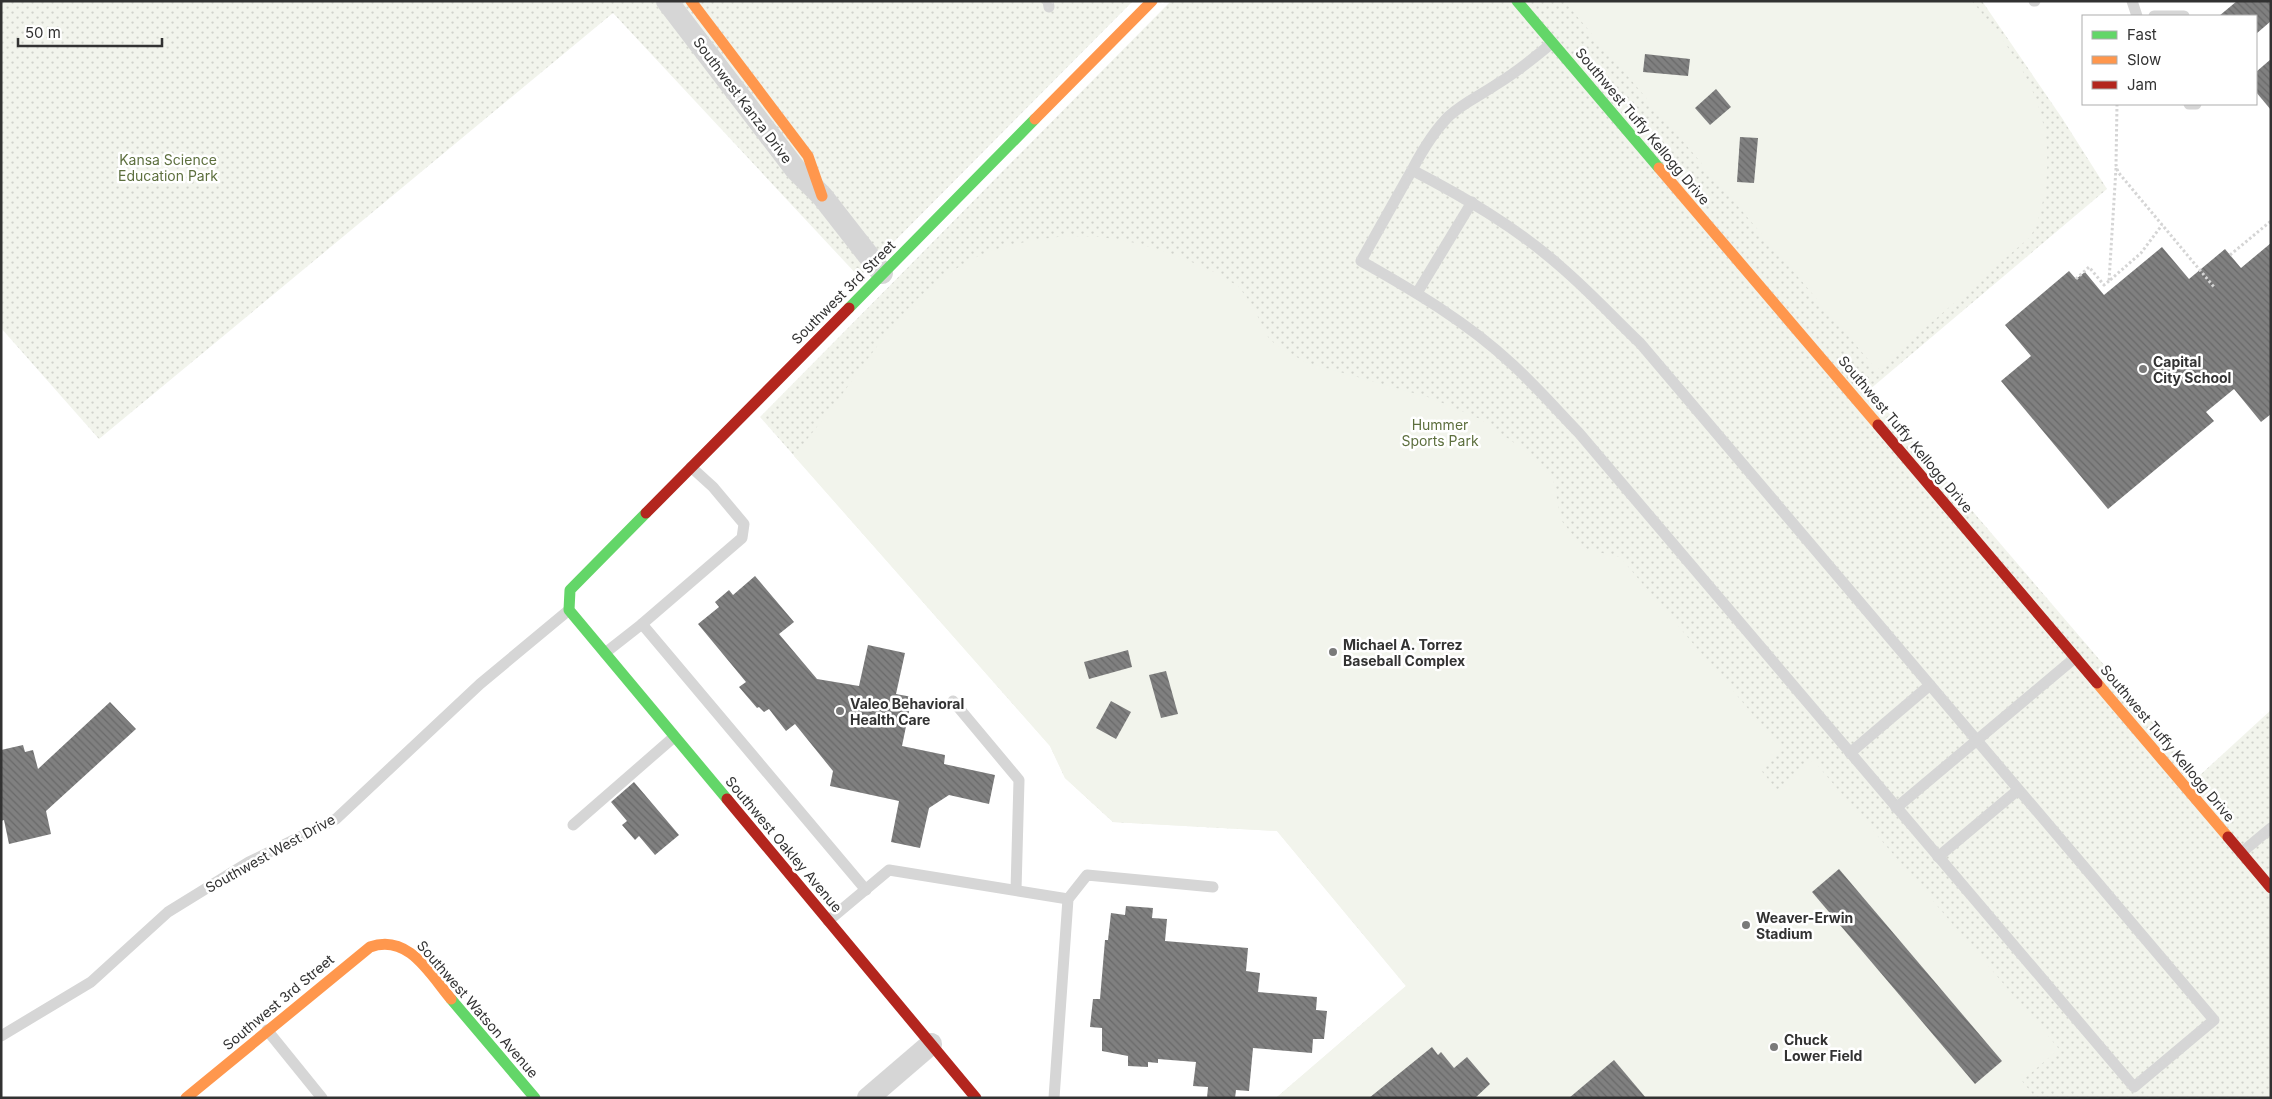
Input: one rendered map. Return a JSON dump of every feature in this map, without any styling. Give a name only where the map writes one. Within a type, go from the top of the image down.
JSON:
[{"type":"street","name":"Southwest Kanza Drive","points":[[667,1],[796,170],[822,196],[882,273]]},
{"type":"street","name":"Southwest Kanza Drive","points":[[690,1],[808,156],[822,196]]},
{"type":"street","name":"Southwest 3rd Street","points":[[569,610],[570,590],[1152,1]]},
{"type":"street","name":"Southwest Tuffy Kellogg Drive","points":[[1517,1],[2271,888]]},
{"type":"street","name":"Southwest Oakley Avenue","points":[[569,610],[976,1098]]},
{"type":"street","name":"Southwest 3rd Street","points":[[186,1098],[364,950],[379,944],[396,944]]},
{"type":"street","name":"Southwest Watson Avenue","points":[[396,944],[410,951],[535,1098]]},
{"type":"street","points":[[868,1098],[931,1044]]},
{"type":"lane","points":[[2132,1],[2137,15]]},
{"type":"lane","points":[[1412,170],[1472,202],[1561,266],[1640,343],[2214,1020],[2134,1086],[1555,407],[1505,358],[1469,329],[1417,293],[1360,261],[1412,170],[1435,133],[1450,116],[1518,71],[1552,43]]},
{"type":"lane","points":[[1417,293],[1472,202]]},
{"type":"lane","points":[[605,653],[642,624],[742,538],[744,524],[713,487],[692,467]]},
{"type":"lane","name":"Southwest West Drive","points":[[1,1036],[91,982],[168,912],[249,862],[336,819],[480,684],[569,610]]},
{"type":"lane","points":[[642,624],[866,890]]},
{"type":"lane","points":[[1896,808],[2076,658]]},
{"type":"lane","points":[[1850,753],[1930,685]]},
{"type":"lane","points":[[953,701],[1019,780],[1016,890]]},
{"type":"lane","points":[[573,825],[674,737]]},
{"type":"lane","points":[[1938,858],[2018,790]]},
{"type":"lane","points":[[2241,853],[2271,828]]},
{"type":"lane","points":[[828,921],[890,870],[1068,899]]},
{"type":"lane","points":[[1054,1098],[1068,899],[1087,875],[1213,887]]},
{"type":"lane","points":[[267,1030],[322,1098]]},
{"type":"path","points":[[2109,281],[2116,165],[2117,105]]},
{"type":"path","points":[[2116,165],[2118,172],[2214,286]]},
{"type":"path","points":[[2230,255],[2271,221]]},
{"type":"path","points":[[2076,279],[2089,267],[2104,285],[2141,253],[2162,225]]},
{"type":"green space","name":"Kansa Science Education Park","points":[[1,1],[1133,1],[859,277],[613,13],[99,439],[1,328]]},
{"type":"green space","name":"Hummer Sports Park","points":[[1171,1],[1982,1],[2062,118],[2107,189],[1869,390],[2199,776],[2271,710],[2271,1098],[1276,1098],[1406,986],[1277,831],[1113,822],[1065,778],[1050,746],[760,417]]},
{"type":"green space","points":[[1564,1],[1972,1],[2018,63],[2039,107],[2045,131],[2047,156],[2046,183],[2039,218],[2033,231],[2030,237],[1877,370]]},
{"type":"green space","name":"Michael A. Torrez Baseball Complex","points":[[1066,236],[1101,237],[1136,243],[1176,255],[1214,272],[1238,286],[1251,303],[1268,337],[1275,344],[1305,362],[1431,398],[1480,419],[1523,449],[1553,478],[1561,520],[1580,544],[1589,550],[1620,557],[1783,750],[1760,769],[1777,790],[1813,760],[2059,1049],[2022,1081],[2036,1098],[1276,1098],[1406,986],[1277,831],[1113,822],[1065,778],[1050,746],[794,456],[894,325],[936,283],[971,260],[994,250],[1018,243]]},
{"type":"building","points":[[2237,1],[2271,1],[2271,21],[2257,33],[2257,15],[2220,15]]},
{"type":"building","points":[[1645,54],[1690,59],[1688,76],[1643,72]]},
{"type":"building","points":[[2271,59],[2271,110],[2257,93],[2257,71]]},
{"type":"building","points":[[1716,89],[1731,107],[1710,125],[1695,108]]},
{"type":"building","points":[[1740,137],[1758,138],[1754,183],[1737,182]]},
{"type":"building","name":"Capital City School","points":[[2271,243],[2271,414],[2261,422],[2234,389],[2206,412],[2214,421],[2108,509],[2001,381],[2031,356],[2005,325],[2069,271],[2076,279],[2085,272],[2104,295],[2162,247],[2189,279],[2225,249],[2241,268]]},
{"type":"building","name":"Valeo Behavioral Health Care","points":[[755,576],[794,622],[779,634],[817,679],[859,686],[868,645],[905,653],[896,694],[912,697],[902,746],[945,755],[944,764],[995,775],[989,804],[949,795],[929,808],[920,848],[891,842],[899,801],[830,786],[833,771],[795,724],[786,731],[769,709],[764,712],[759,707],[757,708],[739,687],[746,682],[698,624],[719,607],[715,602],[729,590],[733,595]]},
{"type":"building","points":[[1128,650],[1132,667],[1089,679],[1084,662]]},
{"type":"building","points":[[1166,671],[1178,714],[1161,718],[1149,675]]},
{"type":"building","points":[[1111,701],[1131,712],[1116,739],[1096,728]]},
{"type":"building","points":[[110,702],[136,729],[46,811],[51,834],[9,844],[4,820],[1,821],[1,750],[23,745],[25,752],[33,750],[38,769]]},
{"type":"building","points":[[634,782],[679,835],[655,855],[639,836],[635,840],[622,825],[627,821],[611,802]]},
{"type":"building","points":[[1839,869],[2002,1061],[1975,1084],[1812,892]]},
{"type":"building","points":[[1126,906],[1153,908],[1152,918],[1167,919],[1165,941],[1248,948],[1246,971],[1260,973],[1258,992],[1317,997],[1316,1010],[1327,1011],[1324,1039],[1313,1039],[1312,1053],[1253,1048],[1249,1091],[1236,1090],[1235,1098],[1207,1098],[1208,1087],[1193,1086],[1196,1062],[1158,1059],[1158,1063],[1148,1062],[1148,1067],[1128,1066],[1128,1056],[1102,1051],[1102,1028],[1090,1027],[1093,999],[1100,999],[1105,940],[1108,940],[1111,913],[1125,915]]},
{"type":"building","points":[[1432,1047],[1438,1055],[1441,1052],[1454,1068],[1467,1057],[1490,1084],[1475,1098],[1369,1098]]},
{"type":"building","points":[[1614,1060],[1646,1098],[1569,1098]]},
{"type":"traffic: fast","points":[[1517,1],[1659,168]]},
{"type":"traffic: fast","points":[[849,308],[1035,119]]},
{"type":"traffic: fast","points":[[646,513],[570,590],[569,610],[727,799]]},
{"type":"traffic: fast","points":[[451,999],[535,1098]]},
{"type":"traffic: slow","points":[[691,1],[808,156],[822,196]]},
{"type":"traffic: slow","points":[[1035,119],[1152,1]]},
{"type":"traffic: slow","points":[[1659,168],[1878,425]]},
{"type":"traffic: slow","points":[[2097,683],[2228,837]]},
{"type":"traffic: slow","points":[[186,1098],[370,947],[384,944],[396,946],[407,951],[417,958],[451,999]]},
{"type":"traffic: jam","points":[[646,513],[849,308]]},
{"type":"traffic: jam","points":[[1878,425],[2097,683]]},
{"type":"traffic: jam","points":[[727,799],[976,1098]]},
{"type":"traffic: jam","points":[[2228,837],[2271,888]]},
{"type":"place","name":"Capital City School","points":[[2143,369]]},
{"type":"place","name":"Michael A. Torrez Baseball Complex","points":[[1333,652]]},
{"type":"place","name":"Valeo Behavioral Health Care","points":[[840,711]]},
{"type":"place","name":"Weaver-Erwin Stadium","points":[[1746,925]]},
{"type":"place","name":"Chuck Lower Field","points":[[1774,1047]]}]
